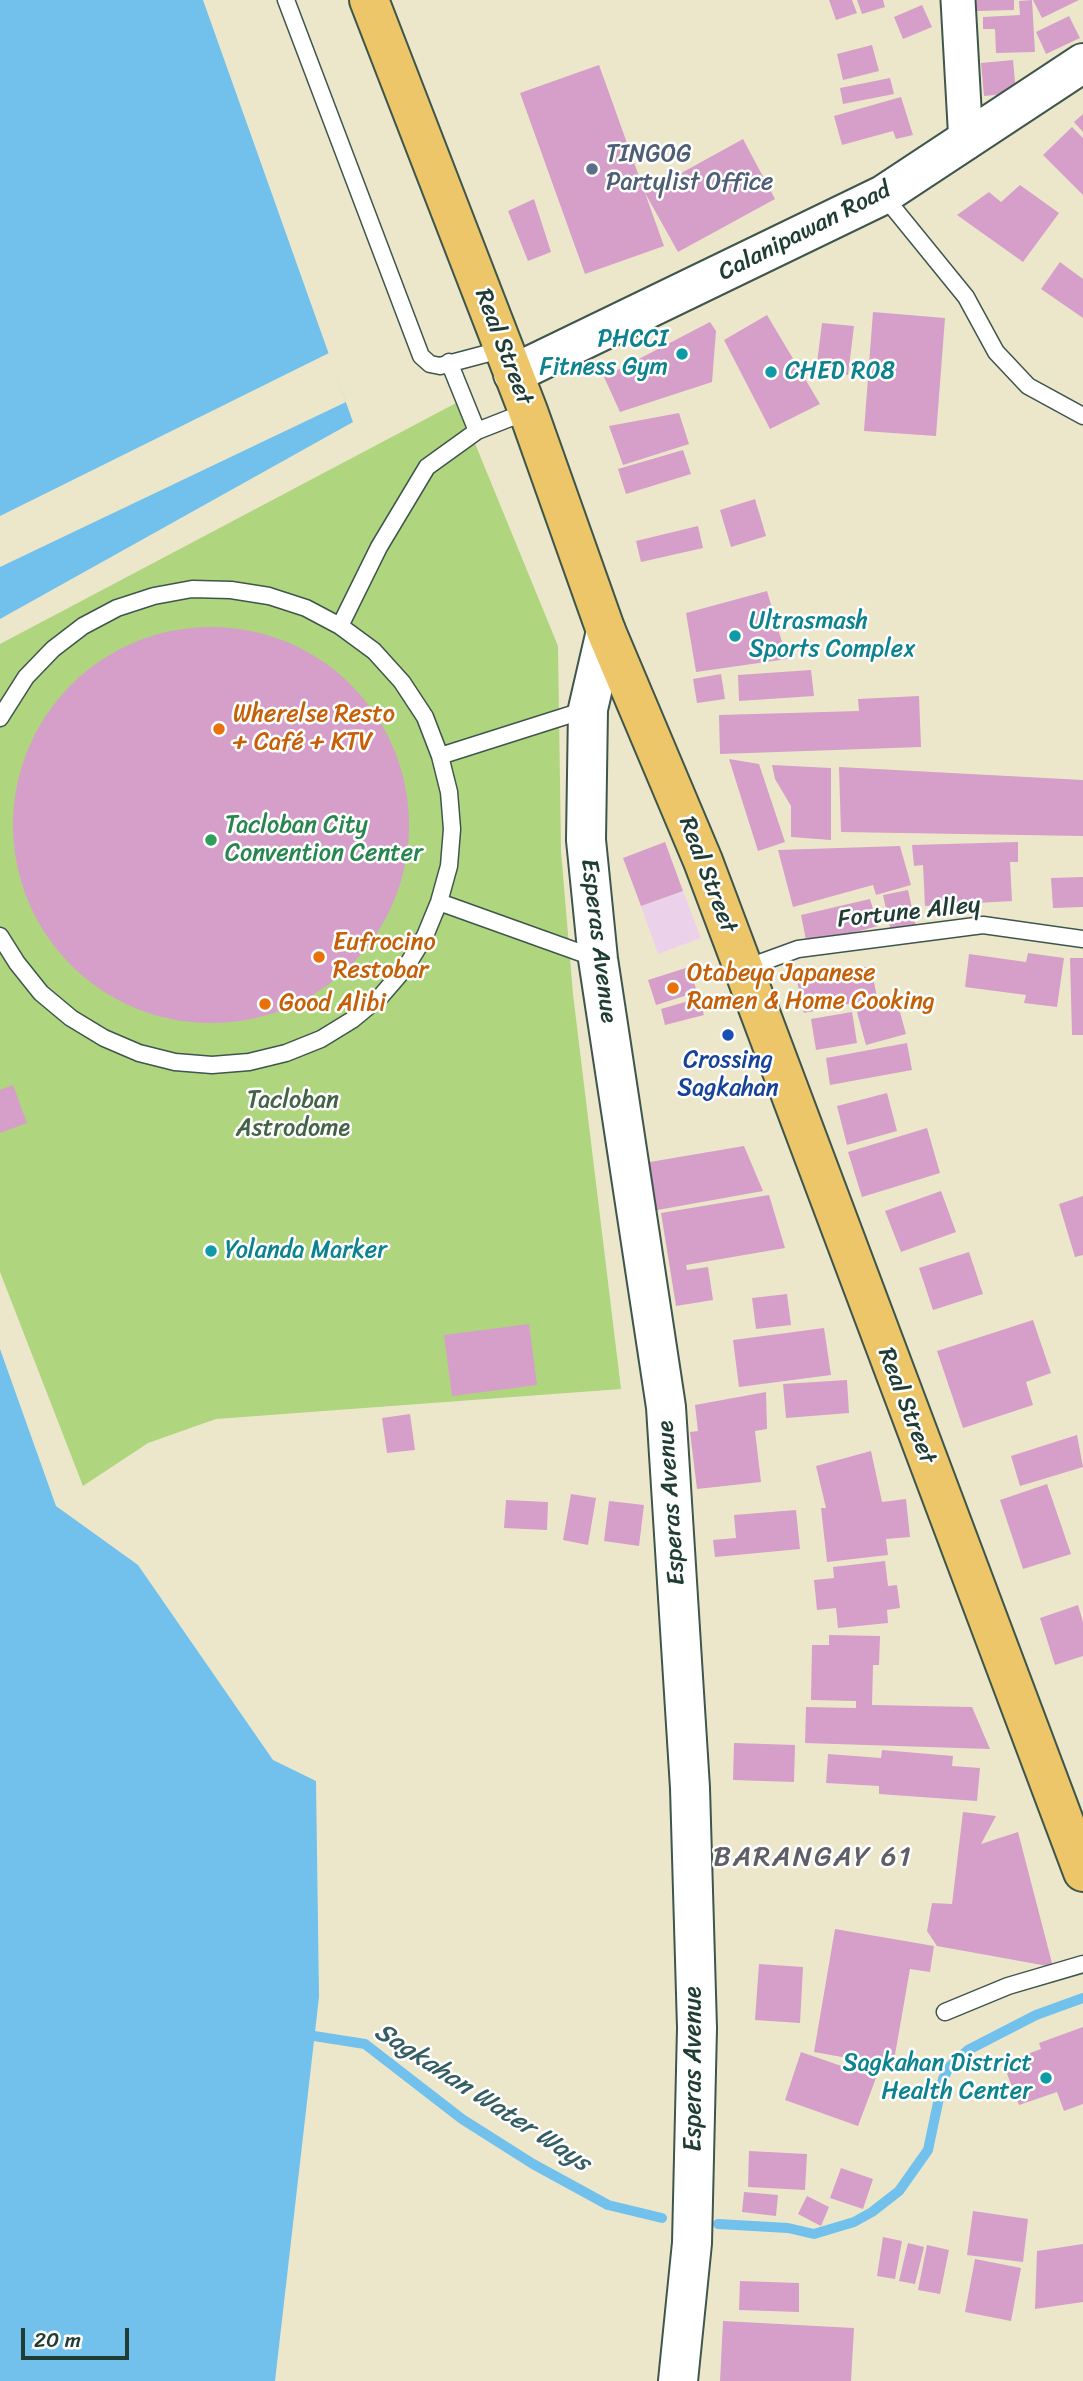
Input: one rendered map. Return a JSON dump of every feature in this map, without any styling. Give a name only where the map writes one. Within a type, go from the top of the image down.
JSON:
[{"type":"main road","name":"Real Street","points":[[369,0],[528,411],[606,631],[703,861],[1083,1872]]},
{"type":"street","points":[[958,0],[967,143]]},
{"type":"street","name":"Calanipawan Road","points":[[508,361],[883,195],[967,143],[1083,63]]},
{"type":"street","name":"Esperas Avenue","points":[[606,631],[588,709],[586,841],[598,959],[666,1407],[689,1775],[696,2041],[692,2243],[677,2381]]},
{"type":"lane","points":[[286,0],[421,356],[430,364],[440,366],[449,362],[508,361]]},
{"type":"lane","points":[[883,195],[966,298],[996,352],[1028,386],[1083,416]]},
{"type":"lane","points":[[449,362],[478,431]]},
{"type":"lane","points":[[340,626],[379,547],[427,467],[478,431],[528,411]]},
{"type":"lane","points":[[0,718],[26,677],[53,649],[83,626],[117,608],[154,596],[205,589],[269,596],[306,608],[340,626],[374,651],[402,682],[425,717],[440,756],[449,792],[452,829],[449,866],[439,902],[425,936],[406,967],[381,996],[352,1020],[321,1040],[286,1053],[249,1062],[212,1065],[151,1056],[104,1038],[71,1018],[41,993],[0,936]]},
{"type":"lane","points":[[440,756],[588,709]]},
{"type":"lane","points":[[439,902],[598,959]]},
{"type":"lane","name":"Fortune Alley","points":[[743,969],[797,949],[983,925],[1083,939]]},
{"type":"lane","points":[[945,2012],[1008,1986],[1083,1964]]},
{"type":"shaded area","points":[[683,891],[701,938],[658,954],[641,906]]},
{"type":"green space","name":"Tacloban Astrodome","points":[[458,402],[558,646],[561,851],[573,994],[621,1389],[216,1419],[148,1443],[83,1486],[0,1272],[0,644]]},
{"type":"water","points":[[0,0],[203,0],[353,422],[0,619]]},
{"type":"water","points":[[0,1349],[56,1506],[138,1565],[273,1760],[316,1781],[319,1997],[275,2381],[0,2381]]},
{"type":"pier","points":[[329,353],[346,402],[0,567],[0,516]]},
{"type":"building","points":[[829,0],[852,0],[857,13],[836,20]]},
{"type":"building","points":[[857,0],[883,0],[885,7],[862,14]]},
{"type":"building","points":[[976,0],[1014,0],[1014,10],[977,11]]},
{"type":"building","points":[[1032,0],[1035,52],[996,53],[995,29],[983,29],[983,17],[1020,15],[1019,1]]},
{"type":"building","points":[[1033,0],[1079,0],[1042,18]]},
{"type":"building","points":[[922,5],[932,27],[903,39],[894,17]]},
{"type":"building","points":[[1069,16],[1080,38],[1046,54],[1036,32]]},
{"type":"building","points":[[872,45],[879,71],[843,80],[837,54]]},
{"type":"building","points":[[1013,60],[1016,93],[984,96],[981,63]]},
{"type":"building","name":"TINGOG Partylist Office","points":[[599,65],[664,246],[585,274],[520,93]]},
{"type":"building","points":[[890,78],[894,94],[843,104],[840,88]]},
{"type":"building","points":[[901,97],[913,135],[896,139],[893,131],[842,145],[834,116]]},
{"type":"building","points":[[1083,114],[1083,132],[1074,122]]},
{"type":"building","points":[[1072,127],[1083,138],[1083,195],[1043,155]]},
{"type":"building","points":[[743,139],[775,199],[678,252],[645,193]]},
{"type":"building","points":[[1020,185],[1059,213],[1023,262],[957,215],[989,192],[1001,202]]},
{"type":"building","points":[[534,199],[551,252],[528,261],[508,211]]},
{"type":"building","points":[[1060,262],[1083,279],[1083,318],[1041,289]]},
{"type":"building","points":[[873,312],[945,318],[936,436],[864,431]]},
{"type":"building","name":"CHED R08","points":[[767,315],[820,404],[770,429],[724,340]]},
{"type":"building","name":"PHCCI Fitness Gym","points":[[710,322],[716,331],[712,382],[620,412],[604,377]]},
{"type":"building","points":[[822,323],[854,326],[848,375],[816,371]]},
{"type":"building","points":[[679,413],[689,444],[623,465],[609,426]]},
{"type":"building","points":[[683,450],[691,474],[626,494],[618,469]]},
{"type":"building","points":[[755,499],[766,536],[731,547],[720,510]]},
{"type":"building","points":[[698,526],[703,548],[641,562],[636,541]]},
{"type":"building","name":"Ultrasmash Sports Complex","points":[[767,591],[787,659],[696,672],[686,613]]},
{"type":"building","name":"Tacloban City Convention Center","points":[[211,627],[250,631],[287,642],[321,660],[351,685],[376,715],[394,749],[405,786],[409,825],[405,864],[394,901],[376,935],[351,965],[321,990],[287,1008],[250,1019],[211,1023],[172,1019],[135,1008],[101,990],[71,965],[46,935],[28,901],[17,864],[13,825],[17,786],[28,749],[46,715],[71,685],[101,660],[135,642],[172,631]]},
{"type":"building","points":[[811,670],[814,696],[739,701],[738,675]]},
{"type":"building","points":[[721,674],[725,699],[697,703],[693,679]]},
{"type":"building","points":[[919,696],[921,747],[720,754],[719,715],[859,711],[858,699]]},
{"type":"building","points":[[729,759],[759,764],[785,842],[758,851]]},
{"type":"building","points":[[772,765],[831,768],[831,840],[791,837],[791,806],[775,779]]},
{"type":"building","points":[[839,767],[1083,780],[1083,836],[841,832]]},
{"type":"building","points":[[665,842],[683,891],[641,906],[623,858]]},
{"type":"building","points":[[1018,842],[1018,862],[1010,862],[1012,901],[925,906],[923,865],[914,866],[912,845]]},
{"type":"building","points":[[900,846],[911,885],[876,895],[873,885],[793,907],[778,850]]},
{"type":"building","points":[[1083,877],[1083,907],[1053,908],[1051,878]]},
{"type":"building","points":[[908,890],[916,926],[891,932],[883,895]]},
{"type":"building","points":[[870,899],[878,926],[807,945],[801,915]]},
{"type":"building","points":[[1028,953],[1064,958],[1057,1007],[1024,1003],[1026,995],[965,987],[969,954],[1026,962]]},
{"type":"building","points":[[1070,958],[1083,958],[1083,1035],[1072,1035]]},
{"type":"building","points":[[871,966],[877,998],[804,1013],[797,981]]},
{"type":"building","points":[[689,967],[697,992],[656,1005],[648,980]]},
{"type":"building","points":[[895,994],[906,1034],[866,1045],[855,1005]]},
{"type":"building","points":[[699,998],[704,1015],[665,1025],[661,1009]]},
{"type":"building","points":[[852,1012],[857,1043],[816,1050],[811,1019]]},
{"type":"building","points":[[907,1043],[912,1070],[830,1085],[826,1058]]},
{"type":"building","points":[[13,1085],[27,1123],[0,1133],[0,1090]]},
{"type":"building","points":[[887,1093],[897,1131],[847,1145],[837,1106]]},
{"type":"building","points":[[927,1128],[940,1173],[862,1197],[848,1152]]},
{"type":"building","points":[[744,1146],[763,1191],[652,1211],[644,1163]]},
{"type":"building","points":[[941,1191],[956,1232],[901,1252],[885,1211]]},
{"type":"building","points":[[769,1195],[785,1248],[686,1265],[687,1270],[708,1267],[713,1300],[676,1306],[661,1213]]},
{"type":"building","points":[[1083,1196],[1083,1255],[1075,1257],[1059,1204]]},
{"type":"building","points":[[969,1252],[983,1294],[933,1310],[919,1268]]},
{"type":"building","points":[[787,1294],[791,1325],[756,1329],[752,1298]]},
{"type":"building","points":[[1033,1320],[1051,1373],[1026,1382],[1033,1405],[963,1428],[937,1351]]},
{"type":"building","points":[[529,1324],[537,1385],[452,1396],[444,1335]]},
{"type":"building","points":[[824,1328],[831,1375],[739,1387],[733,1340]]},
{"type":"building","points":[[847,1380],[849,1413],[786,1418],[783,1384]]},
{"type":"building","points":[[766,1392],[767,1429],[755,1431],[761,1482],[697,1489],[690,1432],[698,1431],[695,1405]]},
{"type":"building","points":[[410,1414],[415,1450],[387,1453],[382,1418]]},
{"type":"building","points":[[1077,1435],[1083,1467],[1020,1486],[1011,1456]]},
{"type":"building","points":[[871,1451],[882,1502],[906,1499],[910,1537],[886,1539],[888,1555],[827,1562],[821,1508],[826,1508],[816,1466]]},
{"type":"building","points":[[1047,1484],[1071,1554],[1023,1569],[1000,1500]]},
{"type":"building","points":[[571,1494],[596,1498],[588,1545],[563,1540]]},
{"type":"building","points":[[506,1500],[548,1502],[547,1530],[504,1528]]},
{"type":"building","points":[[609,1501],[644,1505],[639,1546],[604,1541]]},
{"type":"building","points":[[796,1510],[800,1549],[715,1557],[713,1540],[736,1538],[734,1515]]},
{"type":"building","points":[[885,1561],[888,1586],[897,1585],[900,1608],[887,1610],[888,1623],[838,1628],[836,1608],[817,1610],[814,1580],[834,1578],[833,1567]]},
{"type":"building","points":[[1078,1605],[1083,1622],[1083,1656],[1055,1665],[1040,1618]]},
{"type":"building","points":[[829,1635],[880,1636],[879,1665],[873,1665],[872,1705],[972,1707],[990,1749],[805,1743],[806,1707],[856,1708],[856,1701],[811,1700],[812,1645],[829,1645]]},
{"type":"building","points":[[734,1743],[795,1745],[794,1782],[733,1780]]},
{"type":"building","points":[[882,1750],[953,1756],[952,1766],[980,1768],[977,1801],[879,1794],[879,1786],[826,1783],[828,1754],[881,1758]]},
{"type":"building","points":[[963,1812],[996,1816],[981,1844],[1018,1832],[1053,1967],[937,1946],[927,1931],[932,1903],[952,1904]]},
{"type":"building","points":[[835,1929],[934,1946],[930,1972],[910,1969],[893,2066],[814,2052]]},
{"type":"building","points":[[759,1964],[803,1967],[800,2023],[755,2020]]},
{"type":"building","name":"Sagkahan District Health Center","points":[[1083,2027],[1083,2104],[1064,2111],[1057,2092],[1019,2105],[1003,2063],[1041,2049],[1039,2043]]},
{"type":"building","points":[[801,2052],[876,2078],[858,2126],[785,2100]]},
{"type":"building","points":[[749,2151],[807,2154],[805,2190],[748,2187]]},
{"type":"building","points":[[841,2168],[873,2179],[863,2209],[830,2198]]},
{"type":"building","points":[[744,2192],[778,2195],[776,2216],[742,2212]]},
{"type":"building","points":[[807,2196],[829,2207],[821,2226],[798,2214]]},
{"type":"building","points":[[973,2211],[1028,2219],[1023,2262],[967,2255]]},
{"type":"building","points":[[883,2237],[902,2241],[895,2279],[877,2276]]},
{"type":"building","points":[[908,2243],[924,2247],[915,2284],[899,2281]]},
{"type":"building","points":[[1083,2244],[1083,2302],[1035,2309],[1037,2251]]},
{"type":"building","points":[[927,2245],[949,2250],[940,2294],[918,2290]]},
{"type":"building","points":[[975,2259],[1021,2268],[1011,2321],[965,2312]]},
{"type":"building","points":[[740,2281],[799,2283],[799,2312],[739,2310]]},
{"type":"building","points":[[723,2321],[854,2328],[851,2381],[720,2381]]},
{"type":"waterway","name":"Sagkahan Water Ways","points":[[718,2224],[788,2228],[814,2234],[854,2222],[872,2212],[899,2191],[928,2150],[943,2079],[949,2067],[968,2050],[1036,2015],[1083,1998]]},
{"type":"waterway","name":"Sagkahan Water Ways","points":[[314,2036],[365,2044],[462,2119],[533,2164],[608,2205],[662,2218]]},
{"type":"place","name":"TINGOG Partylist Office","points":[[592,169]]},
{"type":"place","name":"PHCCI Fitness Gym","points":[[682,354]]},
{"type":"place","name":"CHED R08","points":[[771,372]]},
{"type":"place","name":"Ultrasmash Sports Complex","points":[[735,636]]},
{"type":"place","name":"Wherelse Resto + Café + KTV","points":[[219,729]]},
{"type":"place","name":"Tacloban City Convention Center","points":[[211,840]]},
{"type":"place","name":"Eufrocino Restobar","points":[[319,957]]},
{"type":"place","name":"Otabeya Japanese Ramen & Home Cooking","points":[[673,988]]},
{"type":"place","name":"Good Alibi","points":[[265,1004]]},
{"type":"place","name":"Crossing Sagkahan","points":[[728,1035]]},
{"type":"place","name":"Yolanda Marker","points":[[211,1251]]},
{"type":"place","name":"Sagkahan District Health Center","points":[[1046,2078]]},
{"type":"district","name":"BARANGAY 61","points":[[813,1858]]}]
